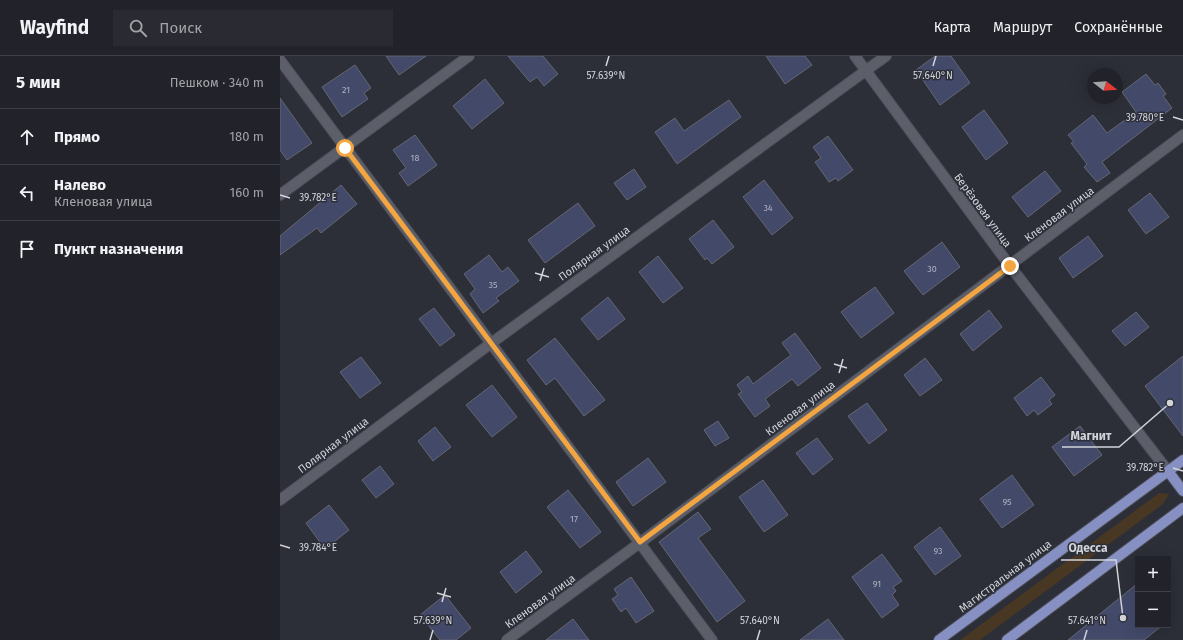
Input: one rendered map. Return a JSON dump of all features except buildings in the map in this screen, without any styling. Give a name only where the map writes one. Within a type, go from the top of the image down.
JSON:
[{"type":"main road","name":"Магистральная улица","points":[[939,640],[1183,460]]},
{"type":"main road","points":[[1168,471],[1183,491]]},
{"type":"main road","points":[[1007,640],[1183,508]]},
{"type":"street","points":[[280,195],[469,56]]},
{"type":"street","name":"Берёзовая улица","points":[[855,56],[1010,266],[1168,471]]},
{"type":"street","name":"Полярная улица","points":[[280,500],[490,344],[886,56]]},
{"type":"street","points":[[280,60],[490,344],[712,640]]},
{"type":"street","name":"Кленовая улица","points":[[506,640],[640,542],[1183,135]]},
{"type":"shaded area","points":[[1159,493],[1169,494],[1163,504],[980,640],[960,640]]},
{"type":"place","name":"Магнит","points":[[1170,403]]},
{"type":"place","name":"Одесса","points":[[1123,618]]},
{"type":"route","points":[[345,148],[490,344],[640,542],[1010,266]]}]
